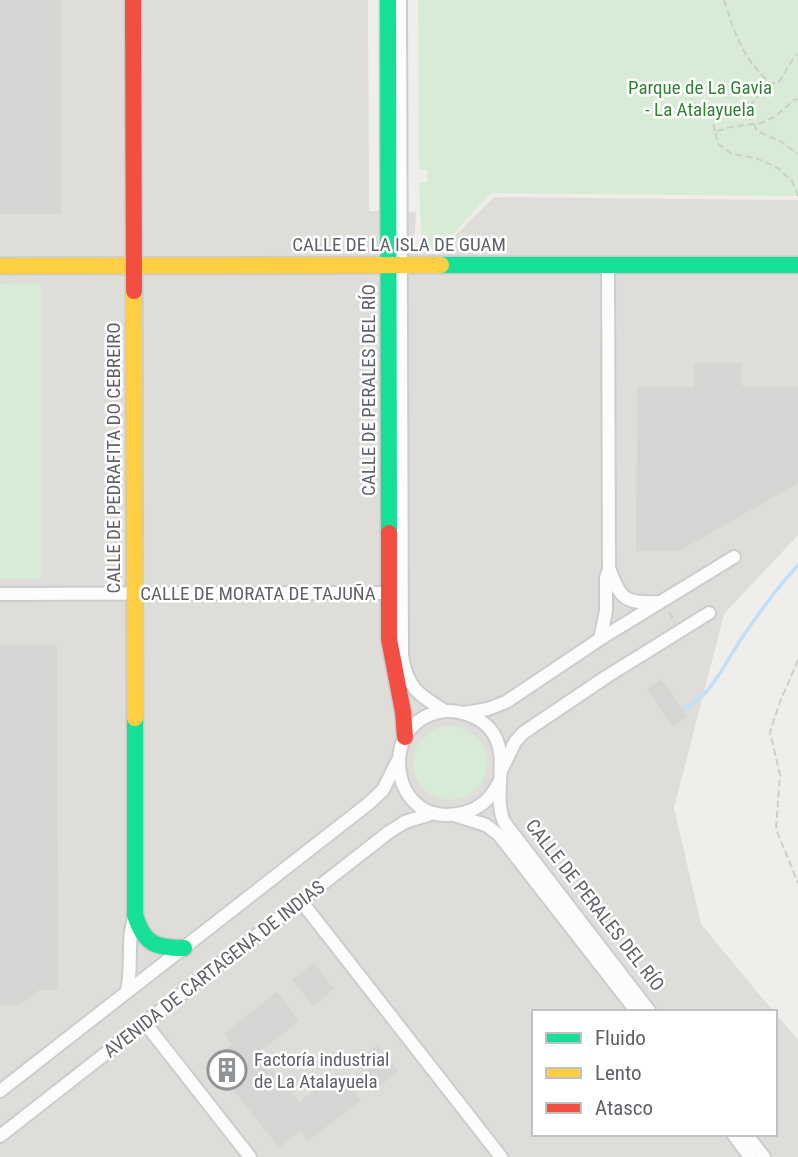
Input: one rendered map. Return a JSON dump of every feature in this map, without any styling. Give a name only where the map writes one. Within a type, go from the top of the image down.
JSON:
[{"type":"street","name":"CALLE DE PEDRAFITA DO CEBREIRO","points":[[127,992],[131,963],[131,927],[135,915],[133,0]]},
{"type":"street","name":"CALLE DE PERALES DEL RÍO","points":[[388,0],[402,656],[409,683],[421,696],[445,711]]},
{"type":"street","name":"CALLE DE PERALES DEL RÍO","points":[[400,0],[389,593],[390,653],[405,716],[405,737]]},
{"type":"street","points":[[600,639],[605,625],[606,578],[609,568],[608,264]]},
{"type":"street","name":"CALLE DE LA ISLA DE GUAM","points":[[0,266],[798,265]]},
{"type":"street","points":[[463,713],[498,707],[600,639],[662,605],[734,557]]},
{"type":"street","points":[[609,568],[621,595],[639,603],[662,605]]},
{"type":"street","name":"CALLE DE MORATA DE TAJUÑA","points":[[0,594],[389,593]]},
{"type":"street","points":[[500,778],[501,757],[492,732],[473,717],[463,713],[445,711],[422,720],[405,737],[398,759],[401,780],[410,797],[434,813],[454,815],[468,812],[492,796],[500,778],[515,742],[523,733],[709,613]]},
{"type":"street","name":"AVENIDA DE CARTAGENA DE INDIAS","points":[[0,1091],[368,804],[383,790],[398,759]]},
{"type":"street","name":"CALLE DE PERALES DEL RÍO","points":[[500,778],[501,815],[509,830],[648,1010]]},
{"type":"street","name":"AVENIDA DE CARTAGENA DE INDIAS","points":[[0,1136],[396,827],[414,818],[434,813]]},
{"type":"street","name":"CALLE DE PERALES DEL RÍO","points":[[454,815],[486,825],[499,835],[635,1010]]},
{"type":"street","points":[[301,901],[501,1157]]},
{"type":"street","points":[[135,915],[143,937],[153,945],[184,948]]},
{"type":"street","points":[[145,1023],[250,1157]]},
{"type":"street","points":[[735,1136],[751,1157]]},
{"type":"street","points":[[748,1136],[764,1157]]},
{"type":"path","points":[[724,0],[740,46],[752,66],[769,83],[778,83],[785,75],[788,63],[798,54]]},
{"type":"path","points":[[769,83],[751,104],[719,110],[713,122],[718,144],[732,154],[756,158],[778,168],[792,181],[798,194]]},
{"type":"path","points":[[715,132],[754,124],[776,116],[798,99]]},
{"type":"path","points":[[754,124],[757,131],[780,141],[798,154]]},
{"type":"path","points":[[662,605],[676,622]]},
{"type":"path","points":[[798,660],[770,732],[780,775],[776,829],[798,883]]},
{"type":"shaded area","points":[[0,0],[368,0],[369,211],[416,212],[414,246],[424,253],[436,254],[494,197],[798,200],[798,535],[724,614],[674,808],[701,924],[772,1010],[532,1010],[532,1136],[777,1136],[777,1015],[798,1040],[798,1157],[0,1157]]},
{"type":"green space","name":"Parque de La Gavia - La Atalayuela","points":[[418,0],[798,0],[798,196],[491,193],[440,249],[427,249],[427,241],[424,240],[424,235],[421,235],[419,183],[427,182],[427,170],[419,169]]},
{"type":"green space","points":[[41,283],[41,579],[0,579],[0,284]]},
{"type":"green space","points":[[450,726],[471,732],[481,742],[487,763],[481,784],[471,794],[450,800],[429,794],[419,784],[413,763],[419,742],[429,732]]},
{"type":"building","points":[[0,0],[61,0],[61,214],[0,214]]},
{"type":"building","points":[[694,363],[742,363],[742,386],[798,387],[798,483],[679,551],[636,551],[637,387],[694,387]]},
{"type":"building","points":[[0,645],[57,645],[58,990],[39,990],[19,1005],[0,1005]]},
{"type":"building","points":[[661,679],[687,716],[673,727],[647,689]]},
{"type":"building","points":[[314,963],[334,989],[313,1006],[292,980]]},
{"type":"building","name":"Factoría industrial de La Atalayuela","points":[[277,992],[299,1021],[258,1053],[299,1102],[338,1072],[361,1100],[308,1141],[300,1131],[279,1148],[211,1061],[232,1044],[224,1034]]},
{"type":"building","points":[[378,1045],[398,1071],[377,1088],[356,1062]]},
{"type":"waterway","points":[[683,710],[710,688],[741,639],[798,565]]},
{"type":"traffic: fast","points":[[388,0],[389,533]]},
{"type":"traffic: fast","points":[[441,265],[798,265]]},
{"type":"traffic: fast","points":[[135,718],[135,915],[142,932],[152,942],[165,947],[184,948]]},
{"type":"traffic: slow","points":[[0,266],[441,265]]},
{"type":"traffic: slow","points":[[134,291],[135,718]]},
{"type":"traffic: jam","points":[[133,0],[134,291]]},
{"type":"traffic: jam","points":[[389,533],[389,639],[405,737]]},
{"type":"place","name":"Factoría industrial de La Atalayuela","points":[[227,1070]]}]
